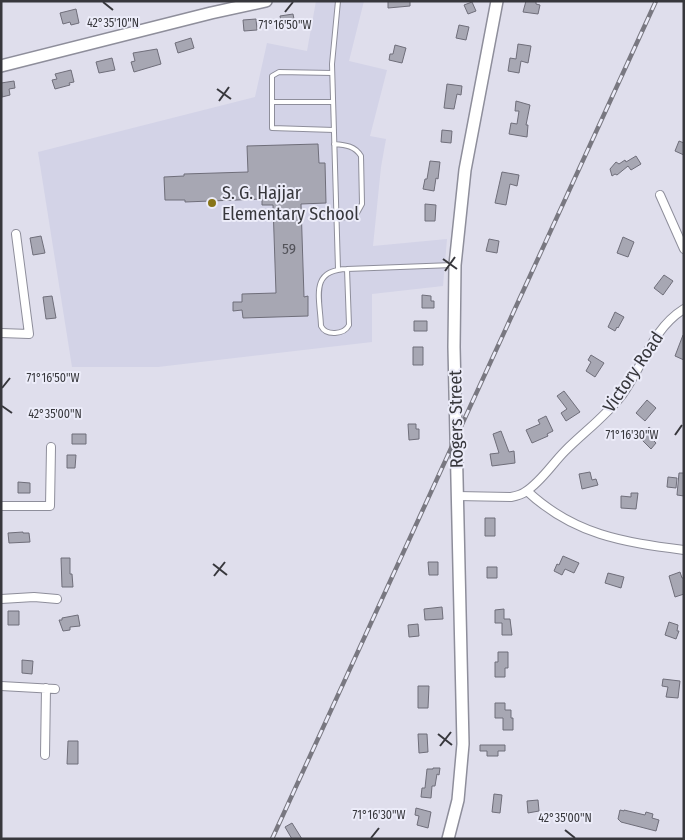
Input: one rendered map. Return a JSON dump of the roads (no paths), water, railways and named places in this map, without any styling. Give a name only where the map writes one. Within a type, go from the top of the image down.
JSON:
[{"type":"main road","points":[[1,66],[266,1]]},
{"type":"main road","name":"Rogers Street","points":[[448,839],[458,800],[463,744],[454,347],[455,265],[465,170],[497,1]]},
{"type":"street","points":[[660,195],[684,249]]},
{"type":"street","points":[[1,334],[29,334],[16,234]]},
{"type":"street","name":"Victory Road","points":[[527,491],[613,406],[629,384],[654,339],[670,320],[684,309]]},
{"type":"street","points":[[1,506],[50,506],[51,447]]},
{"type":"street","points":[[458,496],[511,497],[527,491],[557,515],[594,533],[638,544],[684,550]]},
{"type":"street","points":[[1,598],[34,597],[57,599]]},
{"type":"street","points":[[1,686],[55,689]]},
{"type":"street","points":[[45,756],[46,688]]},
{"type":"lane","points":[[338,1],[332,54],[338,269]]},
{"type":"lane","points":[[332,73],[279,72],[272,76],[272,128],[334,130]]},
{"type":"lane","points":[[272,102],[333,102]]},
{"type":"lane","points":[[334,144],[348,145],[358,151],[361,156],[362,204],[357,213],[337,218]]},
{"type":"lane","points":[[347,269],[349,325],[342,332],[324,331],[321,326],[320,282],[325,274],[338,269],[455,265]]},
{"type":"railway","points":[[272,839],[656,1]]},
{"type":"place","name":"S. G. Hajjar Elementary School","points":[[212,203]]}]
